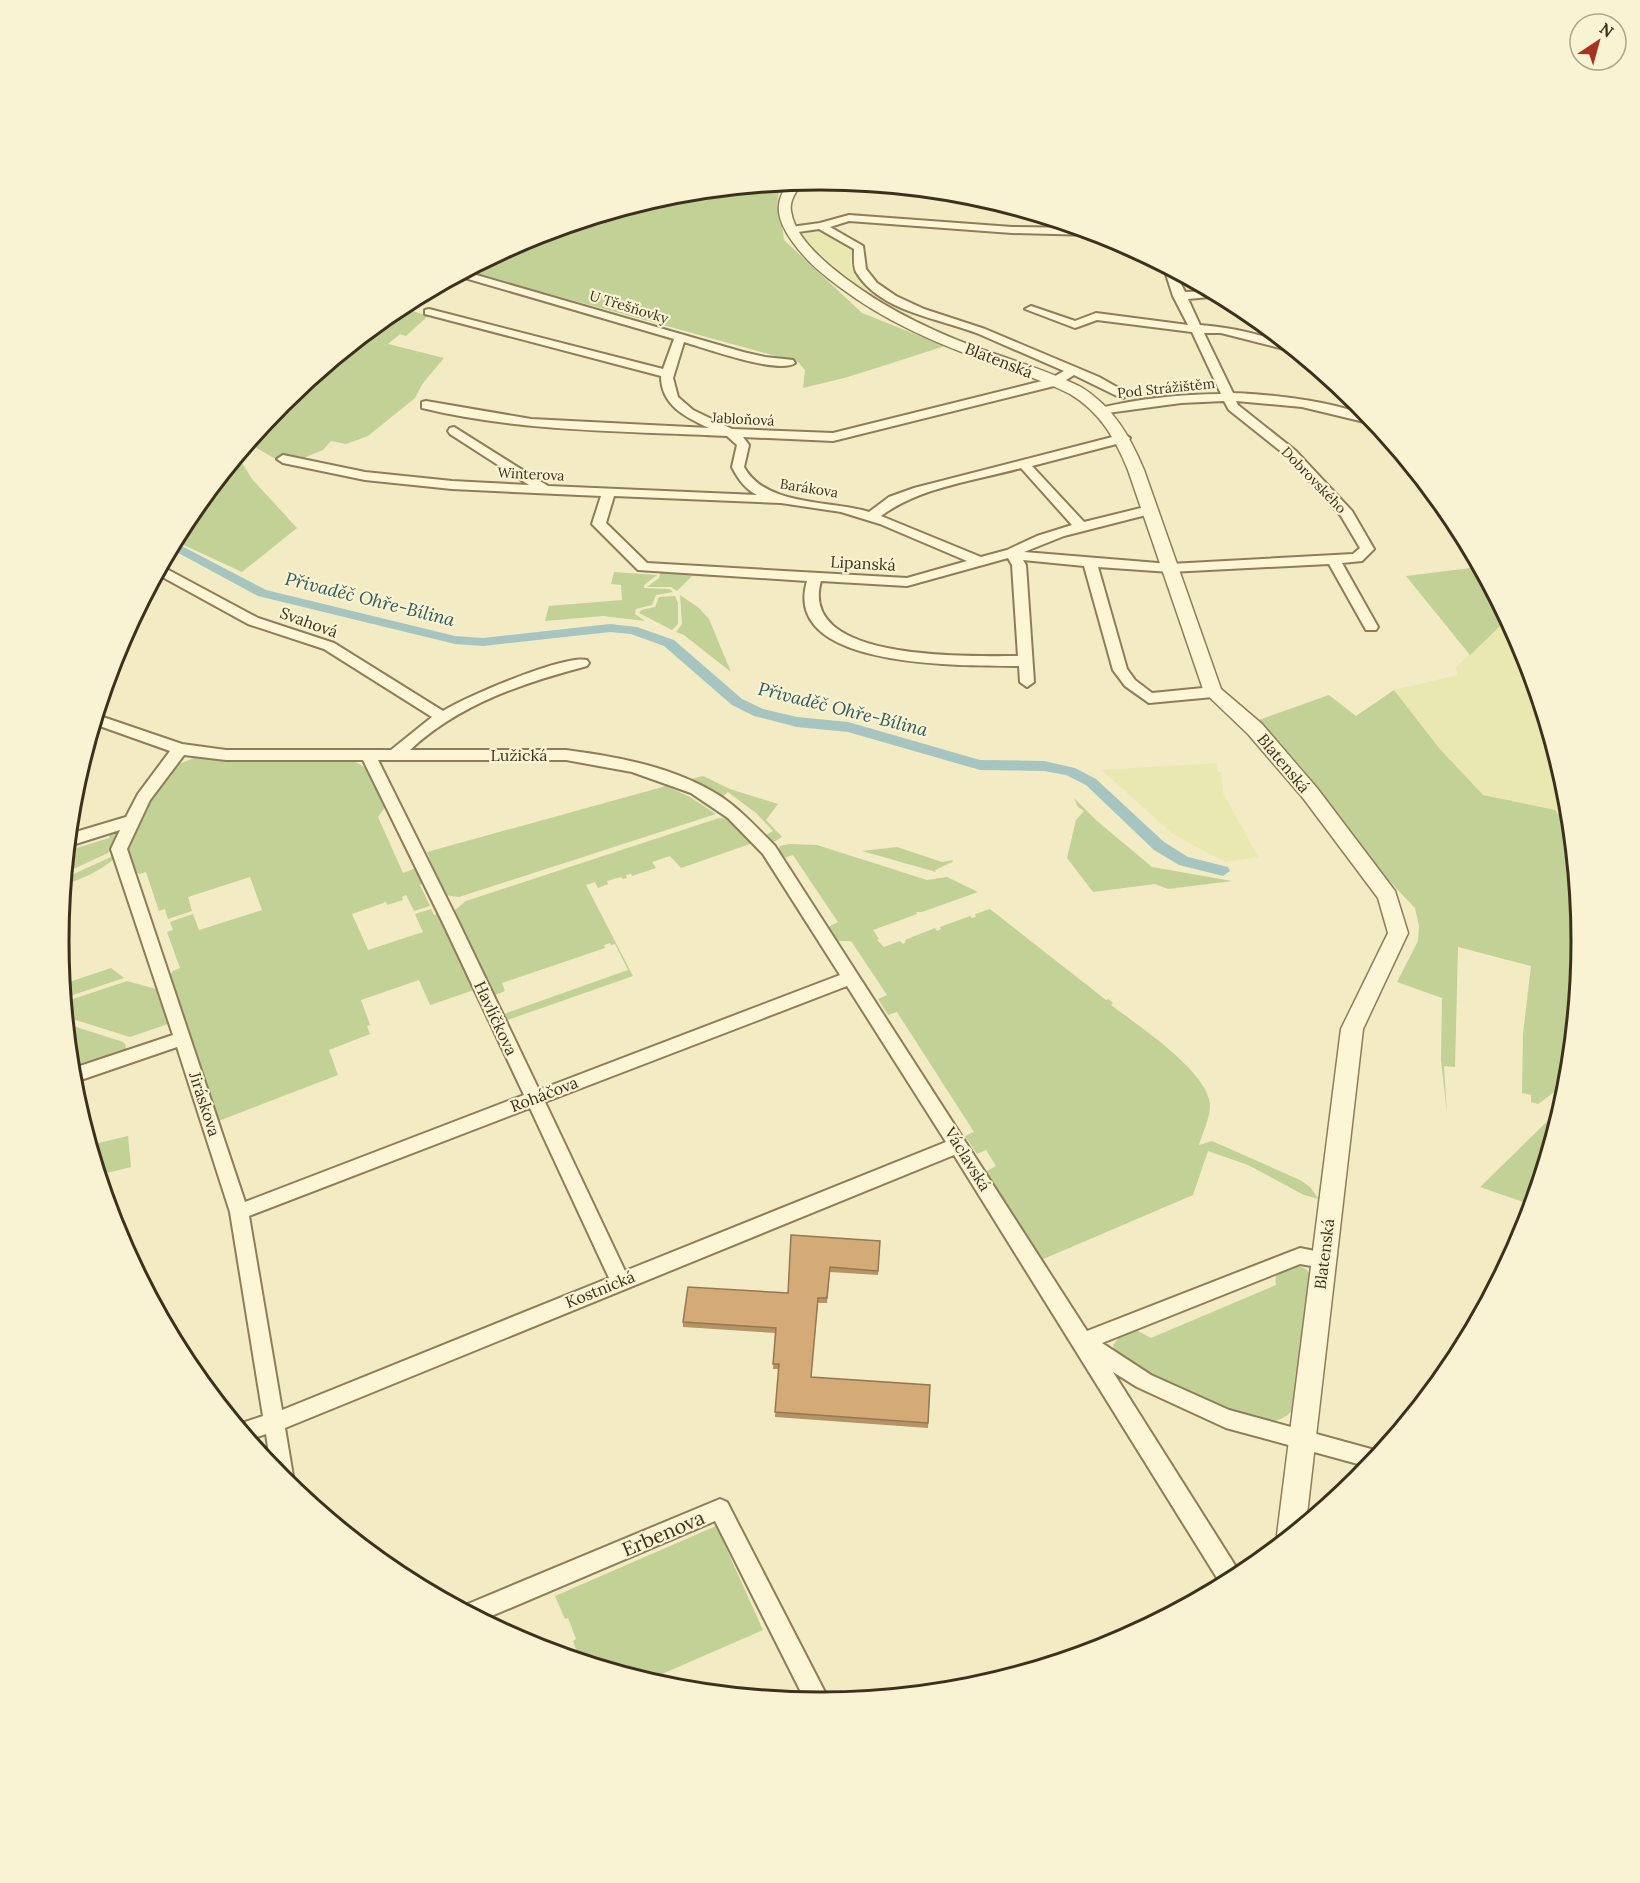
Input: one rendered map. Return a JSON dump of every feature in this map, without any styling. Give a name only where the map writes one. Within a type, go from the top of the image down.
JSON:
[{"type":"street","name":"Blatenská","points":[[788,191],[784,211],[791,230],[804,249],[827,270],[875,306],[912,326],[1080,393],[1104,411],[1124,438],[1213,692],[1255,729],[1310,794],[1388,896],[1398,933],[1352,1029],[1293,1524]]},
{"type":"street","points":[[791,230],[849,219],[1064,231]]},
{"type":"street","points":[[821,226],[859,248],[860,270],[873,285],[892,298],[920,311],[981,331],[1123,394]]},
{"type":"street","name":"U Třešňovky","points":[[472,277],[680,338],[765,361],[789,363]]},
{"type":"street","name":"Dobrovského","points":[[1170,568],[1357,558],[1367,549],[1347,514],[1292,454],[1233,407],[1172,278]]},
{"type":"street","points":[[1179,296],[1202,295]]},
{"type":"street","points":[[1031,309],[1075,325],[1095,316],[1184,328],[1221,330],[1274,344]]},
{"type":"street","points":[[429,312],[668,374]]},
{"type":"street","points":[[680,338],[667,381],[677,404],[700,419],[732,434]]},
{"type":"street","name":"Jabloňová","points":[[426,405],[531,423],[732,434],[833,436],[1054,382],[1073,371]]},
{"type":"street","name":"Pod Strážištěm","points":[[1104,411],[1183,399],[1229,397],[1293,402],[1336,410],[1357,417]]},
{"type":"street","points":[[454,431],[545,489]]},
{"type":"street","name":"Barákova","points":[[732,434],[743,445],[738,467],[744,479],[756,490],[779,500],[828,505],[872,516],[978,561]]},
{"type":"street","points":[[872,516],[894,500],[911,494],[1124,438]]},
{"type":"street","name":"Winterova","points":[[283,459],[387,478],[452,485],[779,500]]},
{"type":"street","points":[[1023,463],[1082,528]]},
{"type":"street","name":"Lipanská","points":[[608,493],[599,525],[643,567],[908,582],[1012,553],[1033,558],[1170,568]]},
{"type":"street","points":[[1028,682],[1019,565],[1012,553],[1023,546],[1149,510]]},
{"type":"street","points":[[1333,559],[1371,627]]},
{"type":"street","points":[[1090,563],[1120,670],[1130,683],[1149,698],[1213,692]]},
{"type":"street","name":"Svahová","points":[[166,574],[253,621],[329,646],[442,717]]},
{"type":"street","points":[[814,578],[810,600],[817,618],[835,635],[854,646],[883,654],[1026,661]]},
{"type":"street","points":[[394,756],[411,738],[442,717],[497,688],[545,672],[582,663]]},
{"type":"street","name":"Lužická","points":[[103,722],[131,734],[180,748],[226,755],[566,755],[605,760],[658,774],[699,793],[732,813],[769,850],[850,978]]},
{"type":"street","name":"Jiráskova","points":[[180,748],[143,798],[119,849],[239,1212],[281,1465]]},
{"type":"street","name":"Havlíčkova","points":[[368,756],[451,923],[620,1281]]},
{"type":"street","points":[[76,838],[132,821]]},
{"type":"street","name":"Roháčova","points":[[239,1212],[850,978]]},
{"type":"street","name":"Václavská","points":[[850,978],[959,1145],[1227,1572]]},
{"type":"street","points":[[81,1073],[182,1039]]},
{"type":"street","name":"Kostnická","points":[[249,1430],[275,1422],[959,1145]]},
{"type":"street","points":[[1083,1342],[1300,1256],[1323,1260]]},
{"type":"street","name":"Václavská","points":[[1083,1342],[1144,1381],[1226,1419],[1366,1457]]},
{"type":"street","name":"Erbenova","points":[[479,1610],[720,1509],[813,1692]]},
{"type":"green space","points":[[781,192],[778,195],[784,240],[862,313],[945,346],[848,377],[803,388],[805,370],[798,362],[477,274],[579,230],[626,216],[722,197]]},
{"type":"green space","points":[[803,229],[823,232],[849,246],[852,250],[851,268],[856,277],[888,299],[917,313],[909,318],[868,294],[813,248],[801,234]]},
{"type":"green space","points":[[413,311],[428,316],[406,336],[400,334],[388,344],[444,358],[423,383],[415,398],[368,436],[346,444],[331,441],[323,450],[286,465],[254,447],[289,410],[363,346]]},
{"type":"green space","points":[[242,462],[252,479],[297,528],[242,572],[183,545],[224,484]]},
{"type":"green space","points":[[1471,568],[1501,626],[1470,655],[1406,576]]},
{"type":"green space","points":[[661,571],[744,576],[744,578],[692,576],[677,591],[671,587],[647,587],[659,578]]},
{"type":"green space","points":[[614,572],[657,575],[644,585],[644,588],[669,589],[673,592],[656,595],[652,605],[636,609],[635,614],[645,621],[603,616],[545,621],[549,606],[622,600],[621,585],[611,584]]},
{"type":"green space","points":[[680,595],[699,608],[709,619],[731,672],[684,635],[676,632],[682,624]]},
{"type":"green space","points":[[675,596],[678,603],[678,624],[672,630],[639,613],[641,610],[655,607],[659,597]]},
{"type":"green space","points":[[1500,626],[1514,654],[1531,700],[1545,747],[1561,819],[1554,810],[1483,795],[1439,748],[1394,690],[1458,675],[1456,667]]},
{"type":"green space","points":[[1394,690],[1439,748],[1483,795],[1555,810],[1561,818],[1569,892],[1571,942],[1569,991],[1565,1040],[1556,1091],[1538,1104],[1531,1102],[1531,1095],[1522,1093],[1523,1034],[1531,966],[1458,947],[1455,1067],[1444,1066],[1447,1114],[1441,1060],[1442,998],[1397,982],[1418,941],[1419,926],[1415,908],[1375,866],[1303,769],[1259,720],[1329,695],[1356,716]]},
{"type":"green space","points":[[197,757],[239,760],[348,760],[356,762],[368,771],[386,806],[378,817],[403,873],[416,868],[423,883],[420,885],[430,906],[414,911],[406,895],[402,897],[403,900],[387,905],[386,902],[352,914],[368,950],[423,932],[415,914],[431,909],[434,915],[438,914],[474,990],[430,1005],[419,980],[361,1000],[370,1025],[367,1026],[370,1034],[329,1050],[338,1075],[216,1122],[168,978],[173,971],[180,968],[167,932],[173,930],[170,922],[193,914],[199,930],[262,910],[250,877],[188,897],[192,911],[168,919],[165,909],[159,911],[146,872],[140,874],[131,870],[126,848],[150,797],[176,765]]},
{"type":"green space","points":[[1220,763],[1216,764],[1218,772],[1221,772],[1223,793],[1258,857],[1225,862],[1173,834],[1102,770]]},
{"type":"green space","points":[[703,776],[730,789],[778,804],[766,820],[782,837],[772,843],[766,835],[773,831],[756,813],[728,792],[722,797],[716,797],[687,780]]},
{"type":"green space","points":[[666,786],[690,797],[716,814],[459,897],[444,895],[427,852]]},
{"type":"green space","points":[[1074,798],[1097,821],[1152,867],[1232,881],[1168,889],[1155,884],[1093,892],[1067,858],[1076,820],[1084,811],[1078,807]]},
{"type":"green space","points":[[719,818],[729,819],[753,843],[681,868],[670,856],[652,862],[656,868],[632,876],[631,874],[626,875],[627,878],[621,877],[607,881],[608,884],[598,888],[595,882],[586,885],[633,976],[499,1023],[498,1006],[504,1014],[628,970],[615,944],[610,943],[604,945],[605,948],[502,983],[505,991],[493,996],[452,916],[455,910],[466,901]]},
{"type":"green space","points":[[111,831],[116,834],[112,851],[73,869],[75,849],[109,838],[110,836],[106,833]]},
{"type":"green space","points":[[817,845],[927,880],[947,877],[978,892],[922,912],[916,912],[917,914],[873,930],[879,939],[877,940],[884,947],[900,941],[903,944],[905,940],[935,928],[937,931],[941,929],[940,927],[970,916],[976,917],[975,914],[990,909],[1106,1000],[1113,1003],[1111,1005],[1170,1050],[1198,1078],[1207,1092],[1210,1105],[1208,1120],[1199,1145],[1212,1141],[1300,1180],[1310,1187],[1319,1199],[1304,1195],[1248,1165],[1208,1151],[1193,1195],[1041,1260],[985,1172],[996,1166],[986,1150],[977,1154],[965,1136],[974,1132],[897,1012],[888,1015],[878,999],[887,995],[851,941],[837,941],[828,927],[838,922],[793,855],[784,858],[777,852],[780,846]]},
{"type":"green space","points":[[897,847],[942,862],[953,860],[935,870],[936,872],[862,851]]},
{"type":"green space","points":[[113,856],[114,859],[84,877],[72,881],[72,875]]},
{"type":"green space","points":[[111,968],[124,978],[71,996],[71,981]]},
{"type":"green space","points":[[127,981],[156,989],[168,1024],[130,1037],[73,1019],[72,999]]},
{"type":"green space","points":[[74,1026],[123,1042],[127,1052],[80,1070]]},
{"type":"green space","points":[[1549,1120],[1524,1202],[1480,1187]]},
{"type":"green space","points":[[128,1136],[131,1167],[106,1173],[97,1143]]},
{"type":"green space","points":[[1294,1264],[1306,1269],[1311,1275],[1299,1402],[1283,1418],[1263,1422],[1210,1403],[1161,1380],[1115,1352],[1113,1345],[1122,1334],[1138,1331],[1151,1338],[1276,1285],[1277,1274]]},
{"type":"green space","points":[[716,1526],[763,1630],[660,1675],[577,1652],[573,1641],[576,1639],[568,1618],[565,1619],[555,1596]]},
{"type":"building","points":[[791,1235],[880,1241],[878,1271],[830,1267],[827,1298],[818,1298],[811,1377],[930,1385],[928,1423],[775,1412],[779,1364],[773,1364],[776,1328],[683,1322],[688,1287],[788,1293]]},
{"type":"waterway","name":"Přivaděč Ohře-Bílina","points":[[180,549],[262,593],[455,640],[483,642],[610,628],[633,630],[669,643],[737,702],[759,713],[797,722],[848,727],[980,765],[1044,766],[1070,771],[1091,782],[1159,846],[1184,861],[1223,871]]}]
